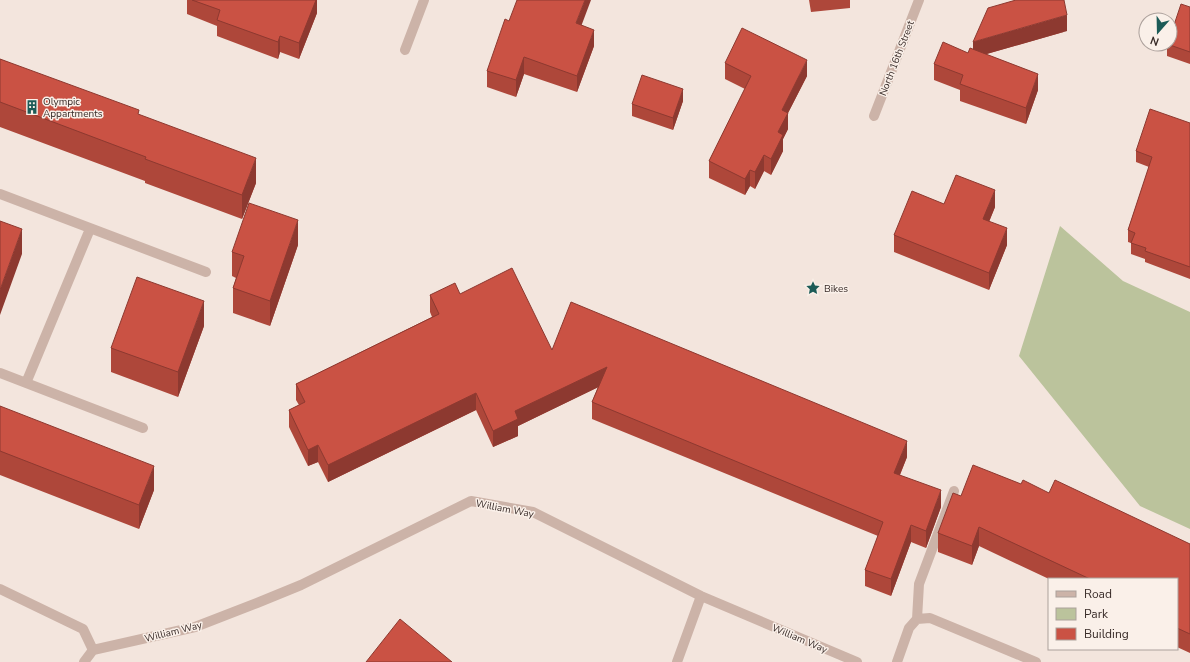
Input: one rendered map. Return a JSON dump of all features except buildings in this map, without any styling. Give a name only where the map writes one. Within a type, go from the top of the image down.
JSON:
[{"type":"street","points":[[405,50],[424,0]]},
{"type":"street","name":"North 16th Street","points":[[874,116],[919,0]]},
{"type":"street","points":[[0,194],[206,272]]},
{"type":"street","points":[[26,384],[90,228]]},
{"type":"street","points":[[0,372],[26,384],[143,428]]},
{"type":"street","points":[[897,662],[909,628],[917,619],[919,584],[954,490]]},
{"type":"street","name":"William Way","points":[[93,650],[195,627],[257,603],[301,585],[471,501],[533,512],[701,596],[856,662]]},
{"type":"street","points":[[0,589],[83,630],[93,650],[84,662]]},
{"type":"street","points":[[678,662],[701,596]]},
{"type":"street","points":[[917,619],[930,618],[1036,662]]},
{"type":"green space","points":[[1060,226],[1123,281],[1190,312],[1190,529],[1140,506],[1019,356]]},
{"type":"place","name":"Olympic Appartments","points":[[32,107]]},
{"type":"place","name":"Bikes","points":[[813,288]]}]
